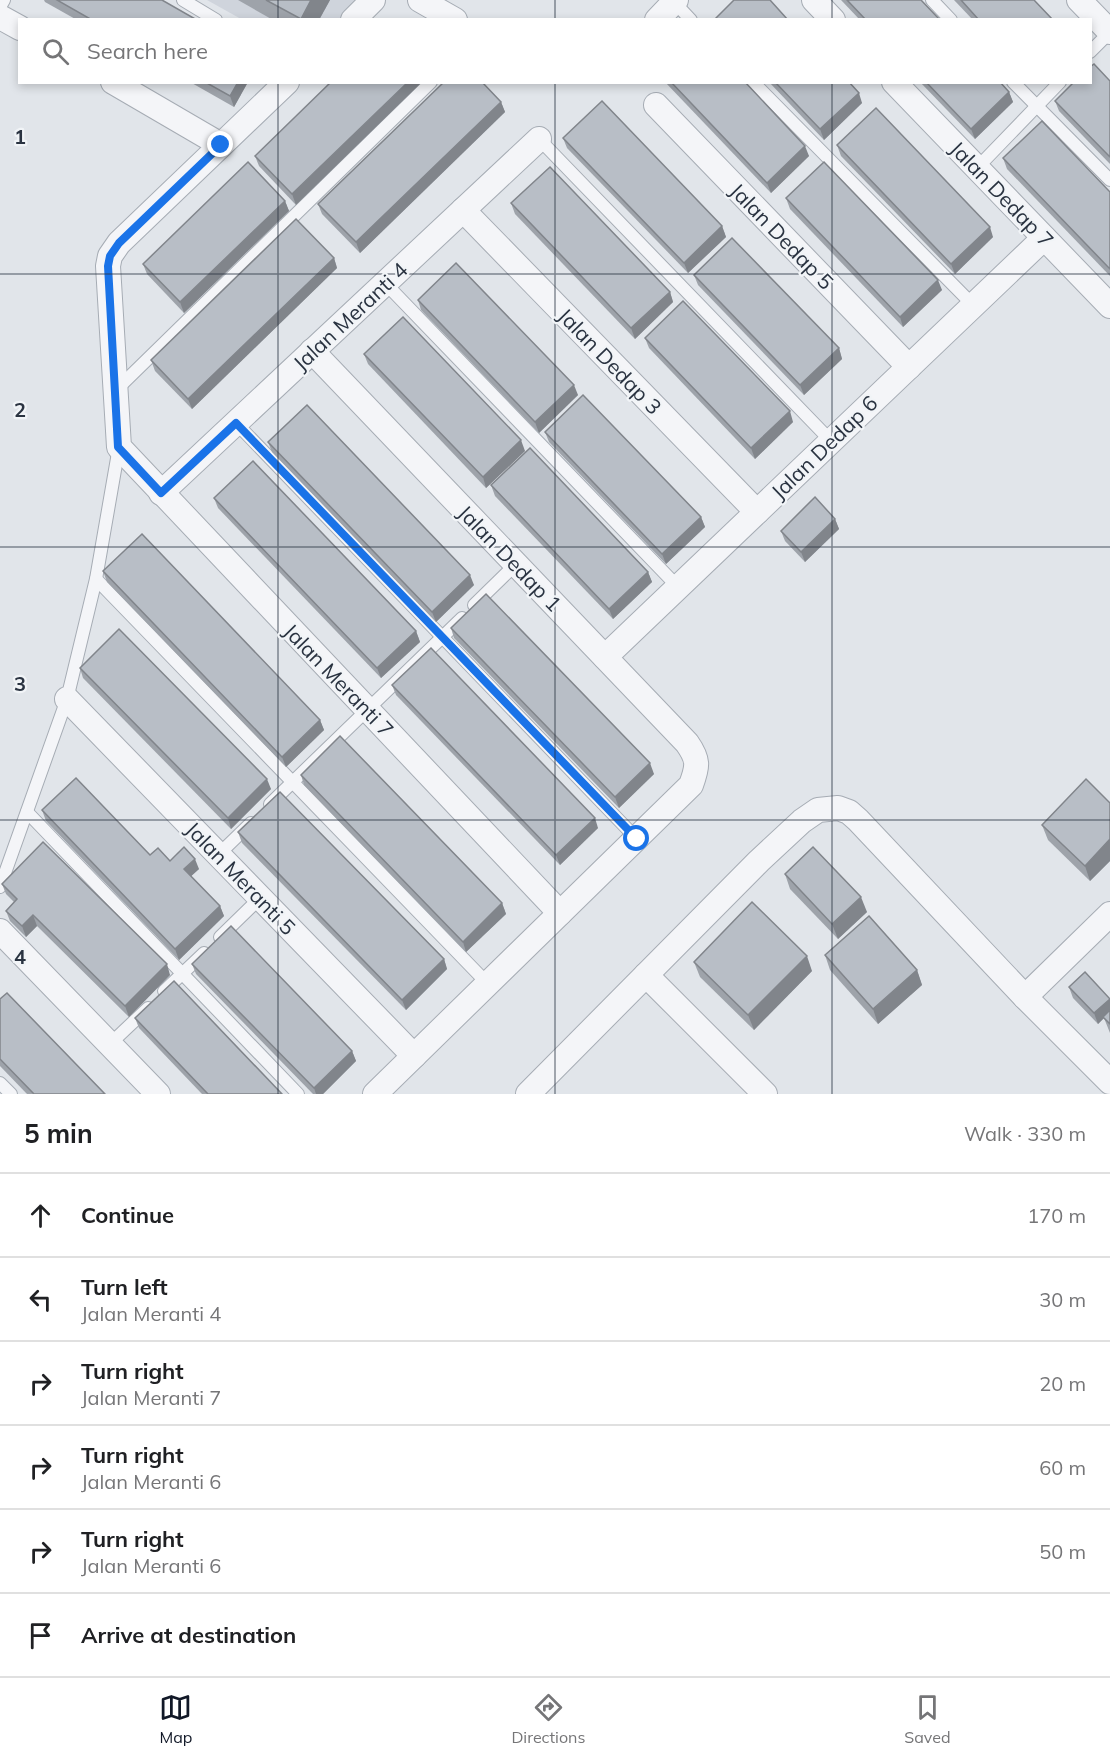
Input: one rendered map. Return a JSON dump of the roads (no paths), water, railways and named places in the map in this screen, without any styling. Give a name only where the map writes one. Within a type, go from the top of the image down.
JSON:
[{"type":"street","points":[[355,18],[373,0]]},
{"type":"street","points":[[420,0],[452,18]]},
{"type":"street","points":[[814,0],[831,18]]},
{"type":"street","points":[[1079,0],[1110,32]]},
{"type":"street","points":[[659,18],[675,1]]},
{"type":"street","points":[[0,17],[18,27]]},
{"type":"street","points":[[116,84],[221,145]]},
{"type":"street","points":[[118,447],[108,266],[110,256],[119,243],[285,84]]},
{"type":"street","name":"Jalan Dedap 7","points":[[896,84],[1110,306]]},
{"type":"street","name":"Jalan Dedap 5","points":[[656,105],[909,367]]},
{"type":"street","name":"Jalan Meranti 4","points":[[161,493],[539,139]]},
{"type":"street","name":"Jalan Dedap 3","points":[[463,210],[756,512]]},
{"type":"street","name":"Jalan Dedap 6","points":[[605,657],[1044,238]]},
{"type":"street","name":"Jalan Dedap 1","points":[[312,351],[697,756],[697,769],[692,785],[637,839]]},
{"type":"street","name":"Jalan Meranti 7","points":[[118,447],[561,913]]},
{"type":"street","name":"Jalan Meranti 5","points":[[68,699],[414,1056]]},
{"type":"street","points":[[528,1094],[759,861],[802,821],[819,810],[838,808],[849,812],[858,820],[1025,997],[1110,1082]]},
{"type":"street","points":[[375,1094],[637,839]]},
{"type":"street","points":[[1025,997],[1110,914]]},
{"type":"street","points":[[0,932],[158,1094]]},
{"type":"street","points":[[646,975],[765,1094]]},
{"type":"lane","points":[[0,7],[4,0]]},
{"type":"lane","points":[[183,0],[213,18]]},
{"type":"lane","points":[[932,0],[949,18]]},
{"type":"lane","points":[[675,1],[689,18]]},
{"type":"lane","points":[[1092,50],[1110,32]]},
{"type":"lane","points":[[115,392],[429,84]]},
{"type":"lane","points":[[755,84],[973,306]]},
{"type":"lane","points":[[1015,84],[1110,180]]},
{"type":"lane","points":[[977,168],[1058,84]]},
{"type":"lane","points":[[539,139],[831,441]]},
{"type":"lane","points":[[385,284],[678,587]]},
{"type":"lane","points":[[236,423],[637,839]]},
{"type":"lane","points":[[0,887],[68,699],[96,579],[118,447]]},
{"type":"lane","points":[[218,855],[516,564]]},
{"type":"lane","points":[[96,579],[488,984]]},
{"type":"lane","points":[[27,812],[298,1094]]},
{"type":"lane","points":[[110,1044],[260,898]]},
{"type":"lane","points":[[0,1083],[11,1094]]}]
